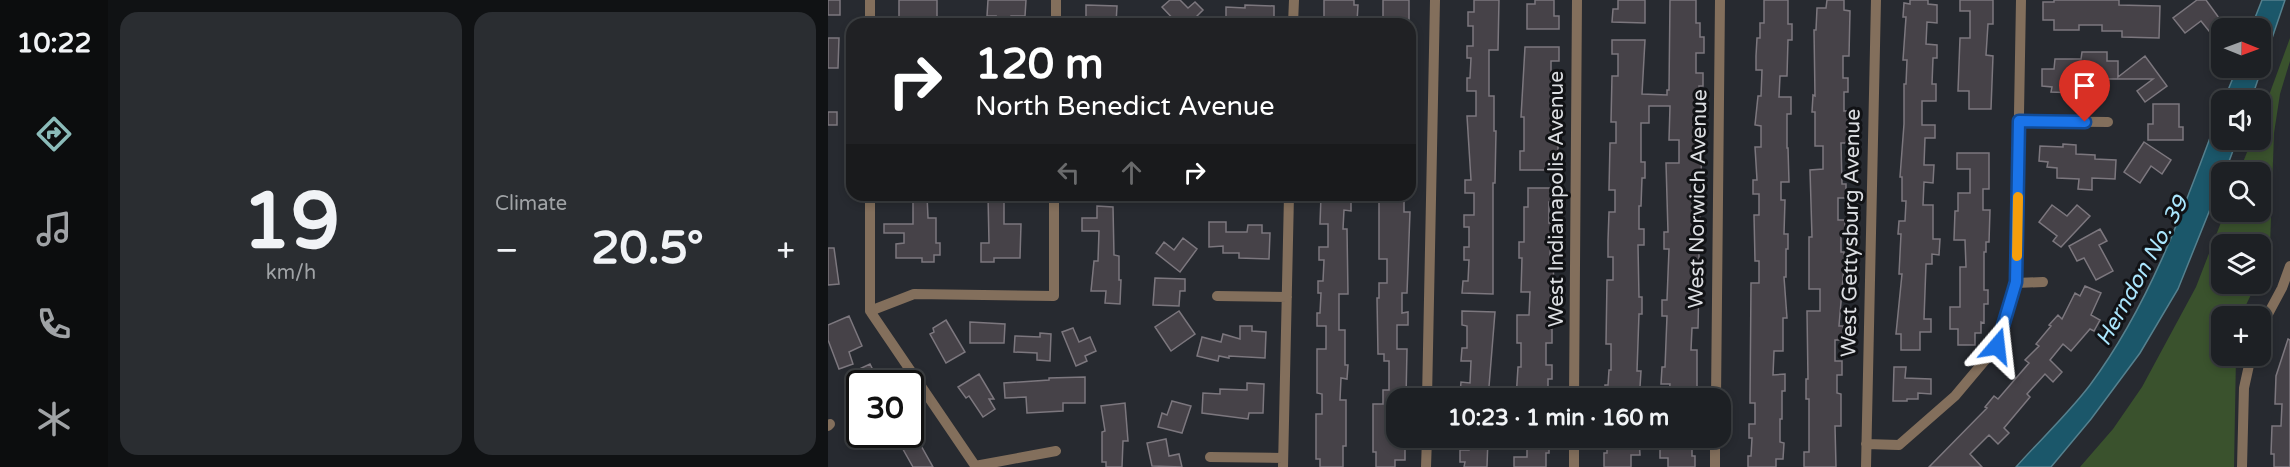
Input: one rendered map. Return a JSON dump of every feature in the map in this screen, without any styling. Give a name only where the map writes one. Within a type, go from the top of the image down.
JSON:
[{"type":"street","points":[[870,0],[870,18]]},
{"type":"street","points":[[1056,0],[1056,18]]},
{"type":"street","points":[[1293,18],[1294,0]]},
{"type":"street","points":[[1427,388],[1435,0]]},
{"type":"street","name":"West Indianapolis Avenue","points":[[1574,388],[1577,0]]},
{"type":"street","name":"West Norwich Avenue","points":[[1716,388],[1720,0]]},
{"type":"street","name":"West Gettysburg Avenue","points":[[1866,467],[1876,0]]},
{"type":"street","points":[[1866,444],[1899,445],[1954,396],[1997,346],[2016,282],[2021,0]]},
{"type":"street","points":[[2019,121],[2108,122]]},
{"type":"street","points":[[870,201],[870,311],[975,466],[1056,451]]},
{"type":"street","points":[[870,311],[915,294],[1054,296],[1054,201]]},
{"type":"street","points":[[1210,457],[1283,463],[1289,201]]},
{"type":"street","points":[[2271,308],[2290,266]]},
{"type":"street","points":[[2016,282],[2043,282]]},
{"type":"street","points":[[1217,296],[1287,297]]},
{"type":"street","points":[[2242,467],[2244,388],[2248,366]]},
{"type":"street","points":[[1426,467],[1427,448]]},
{"type":"street","points":[[1574,448],[1574,467]]},
{"type":"street","points":[[1715,448],[1715,467]]},
{"type":"green space","points":[[2290,38],[2290,61],[2280,94],[2274,133],[2271,218],[2271,162],[2243,162],[2248,150],[2271,150],[2271,90]]},
{"type":"green space","points":[[2221,222],[2271,222],[2270,234],[2216,234]]},
{"type":"green space","points":[[2211,248],[2211,294],[2251,294],[2246,306],[2211,306],[2211,366],[2236,366],[2234,467],[2080,467],[2113,429],[2142,387],[2196,287]]},
{"type":"water","points":[[2262,0],[2285,0],[2271,41],[2271,18],[2255,18]]},
{"type":"water","points":[[2233,78],[2258,78],[2254,90],[2228,90]]},
{"type":"water","points":[[2211,135],[2211,150],[2233,150],[2229,162],[2211,162],[2211,207],[2178,289],[2140,353],[2091,419],[2051,467],[2016,467],[2081,396],[2112,353],[2149,286]]},
{"type":"building","points":[[828,0],[840,0],[840,15],[828,15]]},
{"type":"building","points":[[899,0],[937,0],[937,17],[899,17]]},
{"type":"building","points":[[988,0],[1026,0],[1025,16],[996,18],[996,16],[987,16]]},
{"type":"building","points":[[1170,0],[1180,0],[1188,8],[1195,2],[1203,10],[1195,18],[1172,18],[1162,7]]},
{"type":"building","points":[[1324,0],[1354,0],[1354,5],[1358,5],[1357,18],[1324,18]]},
{"type":"building","points":[[1383,0],[1409,0],[1409,18],[1383,18]]},
{"type":"building","points":[[1474,0],[1499,0],[1498,50],[1489,50],[1489,96],[1494,96],[1494,131],[1496,131],[1495,183],[1493,183],[1493,294],[1462,293],[1463,281],[1468,281],[1469,260],[1464,260],[1464,247],[1469,247],[1469,227],[1464,227],[1464,215],[1474,215],[1474,193],[1465,193],[1465,180],[1471,180],[1467,116],[1476,116],[1476,91],[1467,91],[1471,58],[1467,58],[1467,46],[1473,46],[1473,26],[1468,26],[1468,12],[1474,12]]},
{"type":"building","points":[[1535,0],[1554,0],[1554,16],[1559,16],[1559,29],[1527,29],[1527,4],[1535,4]]},
{"type":"building","points":[[1618,0],[1645,0],[1645,23],[1612,22],[1613,9],[1618,9]]},
{"type":"building","points":[[1670,0],[1696,0],[1696,23],[1700,23],[1700,37],[1704,37],[1704,53],[1696,53],[1696,73],[1703,73],[1703,86],[1699,86],[1699,105],[1702,105],[1701,193],[1694,193],[1694,214],[1700,214],[1700,228],[1696,228],[1699,261],[1693,261],[1692,282],[1699,283],[1698,328],[1692,328],[1691,350],[1697,350],[1697,388],[1670,388],[1670,384],[1661,384],[1662,367],[1665,367],[1667,316],[1662,316],[1662,300],[1667,300],[1669,249],[1664,249],[1664,232],[1668,232],[1666,163],[1679,163],[1679,140],[1669,140],[1670,106],[1649,106],[1649,123],[1641,123],[1641,162],[1645,162],[1645,178],[1642,178],[1641,206],[1639,206],[1639,229],[1644,229],[1644,245],[1638,245],[1639,297],[1642,297],[1642,314],[1639,314],[1637,371],[1641,371],[1640,387],[1605,388],[1605,385],[1608,385],[1609,370],[1611,370],[1611,344],[1606,344],[1607,280],[1613,280],[1613,257],[1608,257],[1609,212],[1615,212],[1615,190],[1609,190],[1610,143],[1616,143],[1616,122],[1611,122],[1612,76],[1618,76],[1618,54],[1612,54],[1612,40],[1645,40],[1642,94],[1667,95],[1667,90],[1669,90]]},
{"type":"building","points":[[1764,0],[1788,0],[1788,24],[1792,24],[1792,40],[1788,40],[1787,76],[1780,76],[1779,97],[1791,97],[1791,114],[1787,114],[1789,182],[1781,182],[1781,200],[1785,200],[1784,234],[1788,234],[1786,277],[1784,277],[1787,318],[1783,318],[1783,351],[1774,351],[1773,375],[1785,374],[1785,391],[1782,391],[1782,419],[1780,419],[1780,442],[1784,443],[1783,459],[1776,459],[1776,467],[1748,467],[1752,438],[1749,438],[1749,424],[1755,424],[1755,403],[1750,403],[1751,283],[1759,283],[1759,261],[1755,261],[1754,215],[1759,215],[1759,194],[1753,194],[1753,180],[1757,180],[1755,147],[1761,147],[1761,126],[1755,125],[1758,96],[1761,96],[1762,70],[1756,70],[1756,56],[1757,38],[1760,38],[1760,23],[1764,23]]},
{"type":"building","points":[[1827,0],[1844,0],[1844,10],[1850,11],[1849,56],[1843,56],[1843,78],[1848,78],[1848,92],[1844,92],[1844,111],[1848,111],[1847,143],[1841,143],[1842,184],[1846,184],[1846,198],[1838,198],[1838,220],[1845,220],[1845,233],[1841,233],[1844,266],[1839,326],[1843,326],[1843,340],[1835,340],[1835,361],[1842,361],[1842,375],[1837,375],[1837,393],[1841,394],[1841,426],[1835,426],[1836,467],[1804,467],[1804,452],[1809,452],[1809,399],[1806,399],[1807,311],[1820,311],[1820,289],[1809,289],[1809,237],[1812,237],[1810,170],[1823,169],[1823,146],[1815,146],[1815,112],[1812,112],[1813,95],[1815,96],[1814,30],[1816,30],[1817,8],[1826,8]]},
{"type":"building","points":[[1910,0],[1928,0],[1928,4],[1937,5],[1937,23],[1927,22],[1926,44],[1937,45],[1937,58],[1933,58],[1932,84],[1936,84],[1936,101],[1922,101],[1922,125],[1935,125],[1935,138],[1925,138],[1924,165],[1934,165],[1933,183],[1924,182],[1923,205],[1933,205],[1933,239],[1940,239],[1939,255],[1932,254],[1932,264],[1926,264],[1924,319],[1931,319],[1931,332],[1920,332],[1920,350],[1901,350],[1901,334],[1896,334],[1902,274],[1899,274],[1901,234],[1898,234],[1899,221],[1905,221],[1906,201],[1902,201],[1902,177],[1900,177],[1907,60],[1903,60],[1906,17],[1903,17],[1904,3],[1910,4]]},
{"type":"building","points":[[1960,0],[1993,0],[1993,24],[1988,24],[1986,55],[1993,56],[1991,109],[1969,109],[1969,91],[1958,91],[1960,38],[1970,38],[1970,11],[1960,11]]},
{"type":"building","points":[[2054,0],[2119,0],[2119,5],[2160,6],[2159,38],[2122,37],[2122,31],[2102,31],[2102,25],[2079,25],[2079,30],[2054,30],[2054,20],[2043,20],[2043,2],[2054,2]]},
{"type":"building","points":[[2197,0],[2206,0],[2219,18],[2211,18],[2209,31],[2201,21],[2185,33],[2173,18]]},
{"type":"building","points":[[1086,5],[1117,6],[1116,18],[1086,18]]},
{"type":"building","points":[[1245,5],[1274,6],[1274,18],[1226,18],[1226,7],[1245,8]]},
{"type":"building","points":[[828,38],[839,38],[838,68],[828,68]]},
{"type":"building","points":[[1525,47],[1559,47],[1559,61],[1551,61],[1551,83],[1558,83],[1554,115],[1558,115],[1558,170],[1520,170],[1520,151],[1524,151],[1524,117],[1521,117]]},
{"type":"building","points":[[2082,52],[2107,52],[2107,61],[2118,61],[2118,77],[2145,56],[2167,86],[2145,102],[2137,91],[2153,79],[2094,79],[2094,83],[2078,83],[2077,93],[2051,92],[2052,87],[2042,86],[2042,69],[2054,69],[2055,59],[2081,59]]},
{"type":"building","points":[[2153,104],[2179,104],[2179,127],[2183,127],[2183,140],[2148,140],[2148,124],[2153,124]]},
{"type":"building","points":[[828,112],[837,112],[837,125],[828,125]]},
{"type":"building","points":[[2144,142],[2171,160],[2162,174],[2151,166],[2140,183],[2124,172]]},
{"type":"building","points":[[2063,144],[2076,145],[2076,154],[2095,155],[2095,159],[2116,160],[2115,179],[2092,178],[2092,190],[2078,189],[2079,179],[2057,178],[2057,168],[2047,167],[2048,162],[2039,161],[2040,146],[2063,147]]},
{"type":"building","points":[[1957,153],[1989,153],[1989,189],[1983,189],[1983,210],[1990,210],[1989,242],[1986,242],[1986,252],[1984,252],[1984,290],[1988,290],[1988,304],[1984,304],[1984,323],[1981,322],[1981,333],[1975,333],[1975,345],[1958,345],[1958,329],[1950,329],[1950,307],[1960,307],[1960,267],[1966,267],[1965,240],[1954,240],[1955,211],[1958,211],[1958,193],[1970,193],[1970,169],[1957,169]]},
{"type":"building","points":[[1528,188],[1556,188],[1556,202],[1549,202],[1549,223],[1555,223],[1555,238],[1551,238],[1550,256],[1554,257],[1550,329],[1552,329],[1552,343],[1546,343],[1546,365],[1552,365],[1552,379],[1548,379],[1548,388],[1517,388],[1518,367],[1521,367],[1521,343],[1517,343],[1517,315],[1529,315],[1530,292],[1521,292],[1522,258],[1519,258],[1519,242],[1524,242],[1524,207],[1528,207]]},
{"type":"building","points":[[913,201],[927,201],[928,218],[936,218],[936,243],[940,243],[940,255],[934,255],[934,262],[922,262],[922,258],[896,258],[896,244],[904,243],[904,233],[884,233],[884,224],[913,224]]},
{"type":"building","points":[[988,201],[1004,201],[1004,224],[1021,224],[1020,258],[994,258],[994,262],[981,262],[981,243],[989,243]]},
{"type":"building","points":[[1321,201],[1351,201],[1351,211],[1344,210],[1343,229],[1347,229],[1348,294],[1339,294],[1339,330],[1345,330],[1345,365],[1348,365],[1347,379],[1341,378],[1340,400],[1346,400],[1346,446],[1343,446],[1343,467],[1320,467],[1320,459],[1316,459],[1316,414],[1322,414],[1322,394],[1317,393],[1317,349],[1326,349],[1326,326],[1317,326],[1321,293],[1318,293],[1318,281],[1323,281],[1324,260],[1319,260],[1319,247],[1328,247],[1328,224],[1320,224]]},
{"type":"building","points":[[1379,201],[1404,201],[1404,212],[1410,212],[1407,293],[1402,293],[1402,313],[1408,312],[1408,325],[1397,325],[1397,349],[1407,349],[1406,388],[1389,388],[1389,361],[1384,361],[1384,354],[1378,354],[1377,298],[1379,298],[1379,283],[1387,283],[1387,259],[1379,259]]},
{"type":"building","points":[[2052,205],[2067,216],[2077,205],[2090,216],[2061,247],[2053,241],[2057,236],[2039,222]]},
{"type":"building","points":[[1097,206],[1113,207],[1114,255],[1119,256],[1119,280],[1121,280],[1120,304],[1105,303],[1106,291],[1091,291],[1094,261],[1098,261],[1099,231],[1082,231],[1082,218],[1097,218]]},
{"type":"building","points":[[1209,222],[1226,222],[1226,232],[1247,232],[1248,225],[1262,225],[1262,233],[1270,233],[1269,259],[1239,258],[1239,253],[1223,253],[1223,246],[1209,247]]},
{"type":"building","points":[[2100,229],[2107,241],[2099,245],[2113,271],[2096,280],[2084,258],[2077,261],[2069,246]]},
{"type":"building","points":[[1183,238],[1197,249],[1180,272],[1156,253],[1164,242],[1174,250]]},
{"type":"building","points":[[828,248],[834,248],[839,284],[828,285]]},
{"type":"building","points":[[1155,278],[1185,279],[1185,291],[1180,291],[1179,306],[1153,305]]},
{"type":"building","points":[[2085,286],[2101,293],[2091,315],[2100,320],[2094,331],[2090,329],[2071,351],[2063,344],[2050,360],[2062,372],[2053,382],[2045,374],[2027,394],[2030,397],[2004,428],[2009,433],[1998,444],[1989,435],[1970,454],[1982,467],[1929,467],[1987,408],[1985,407],[1994,396],[1998,399],[2029,363],[2025,360],[2039,346],[2036,344],[2051,326],[2049,325],[2058,315],[2062,319],[2075,293],[2080,296]]},
{"type":"building","points":[[1179,311],[1195,334],[1171,351],[1155,327]]},
{"type":"building","points":[[1462,311],[1495,312],[1489,388],[1460,388],[1461,382],[1470,383],[1471,361],[1461,361],[1462,348],[1467,348],[1467,326],[1462,325]]},
{"type":"building","points":[[849,316],[862,346],[849,352],[853,364],[839,369],[828,340],[828,325]]},
{"type":"building","points":[[946,320],[965,352],[946,363],[930,334],[934,332],[933,328]]},
{"type":"building","points":[[970,322],[1005,324],[1004,343],[970,343]]},
{"type":"building","points":[[1240,326],[1252,326],[1252,331],[1266,332],[1265,358],[1219,356],[1218,361],[1197,356],[1202,337],[1221,342],[1223,334],[1240,339]]},
{"type":"building","points":[[1073,328],[1079,342],[1090,337],[1096,351],[1085,356],[1087,361],[1076,366],[1062,332]]},
{"type":"building","points":[[1040,333],[1051,334],[1050,361],[1037,360],[1037,353],[1014,352],[1015,336],[1040,337]]},
{"type":"building","points":[[2288,339],[2290,340],[2290,467],[2274,467],[2274,454],[2271,454],[2272,426],[2281,426],[2282,404],[2275,404],[2276,376]]},
{"type":"building","points":[[870,364],[873,370],[857,370]]},
{"type":"building","points":[[1894,367],[1906,367],[1905,378],[1931,379],[1931,394],[1918,393],[1918,399],[1893,401]]},
{"type":"building","points":[[979,374],[994,399],[989,399],[995,409],[983,417],[969,396],[966,398],[958,387]]},
{"type":"building","points":[[1085,377],[1085,403],[1063,403],[1063,411],[1027,413],[1026,397],[1005,398],[1004,383]]},
{"type":"building","points":[[1247,383],[1264,384],[1263,413],[1249,413],[1248,419],[1202,413],[1203,393],[1220,394],[1220,389],[1247,390]]},
{"type":"building","points":[[1383,390],[1386,390],[1386,448],[1405,448],[1405,460],[1395,460],[1395,467],[1376,467],[1376,452],[1373,452],[1373,404],[1383,404]]},
{"type":"building","points":[[1172,401],[1191,406],[1182,433],[1158,427],[1162,413],[1167,415]]},
{"type":"building","points":[[1125,403],[1128,441],[1123,441],[1122,467],[1106,467],[1106,462],[1102,462],[1102,432],[1105,431],[1101,406]]},
{"type":"building","points":[[1166,439],[1169,456],[1179,454],[1182,467],[1152,466],[1147,443]]},
{"type":"building","points":[[902,448],[922,448],[933,467],[913,467]]},
{"type":"building","points":[[1469,448],[1488,448],[1487,467],[1464,467],[1465,462],[1460,462],[1460,450],[1469,450]]},
{"type":"building","points":[[1527,448],[1549,448],[1549,453],[1546,453],[1546,467],[1514,467],[1514,457],[1527,457]]},
{"type":"building","points":[[1607,448],[1640,448],[1640,455],[1631,455],[1631,467],[1604,467],[1604,453],[1607,453]]},
{"type":"building","points":[[1660,448],[1692,448],[1695,467],[1668,467],[1668,458],[1660,458]]},
{"type":"slow traffic","points":[[2017,256],[2018,197]]},
{"type":"route","points":[[1997,346],[2016,282],[2019,121],[2085,122]]},
{"type":"water label","name":"Herndon No. 39","points":[[2142,271]]}]
